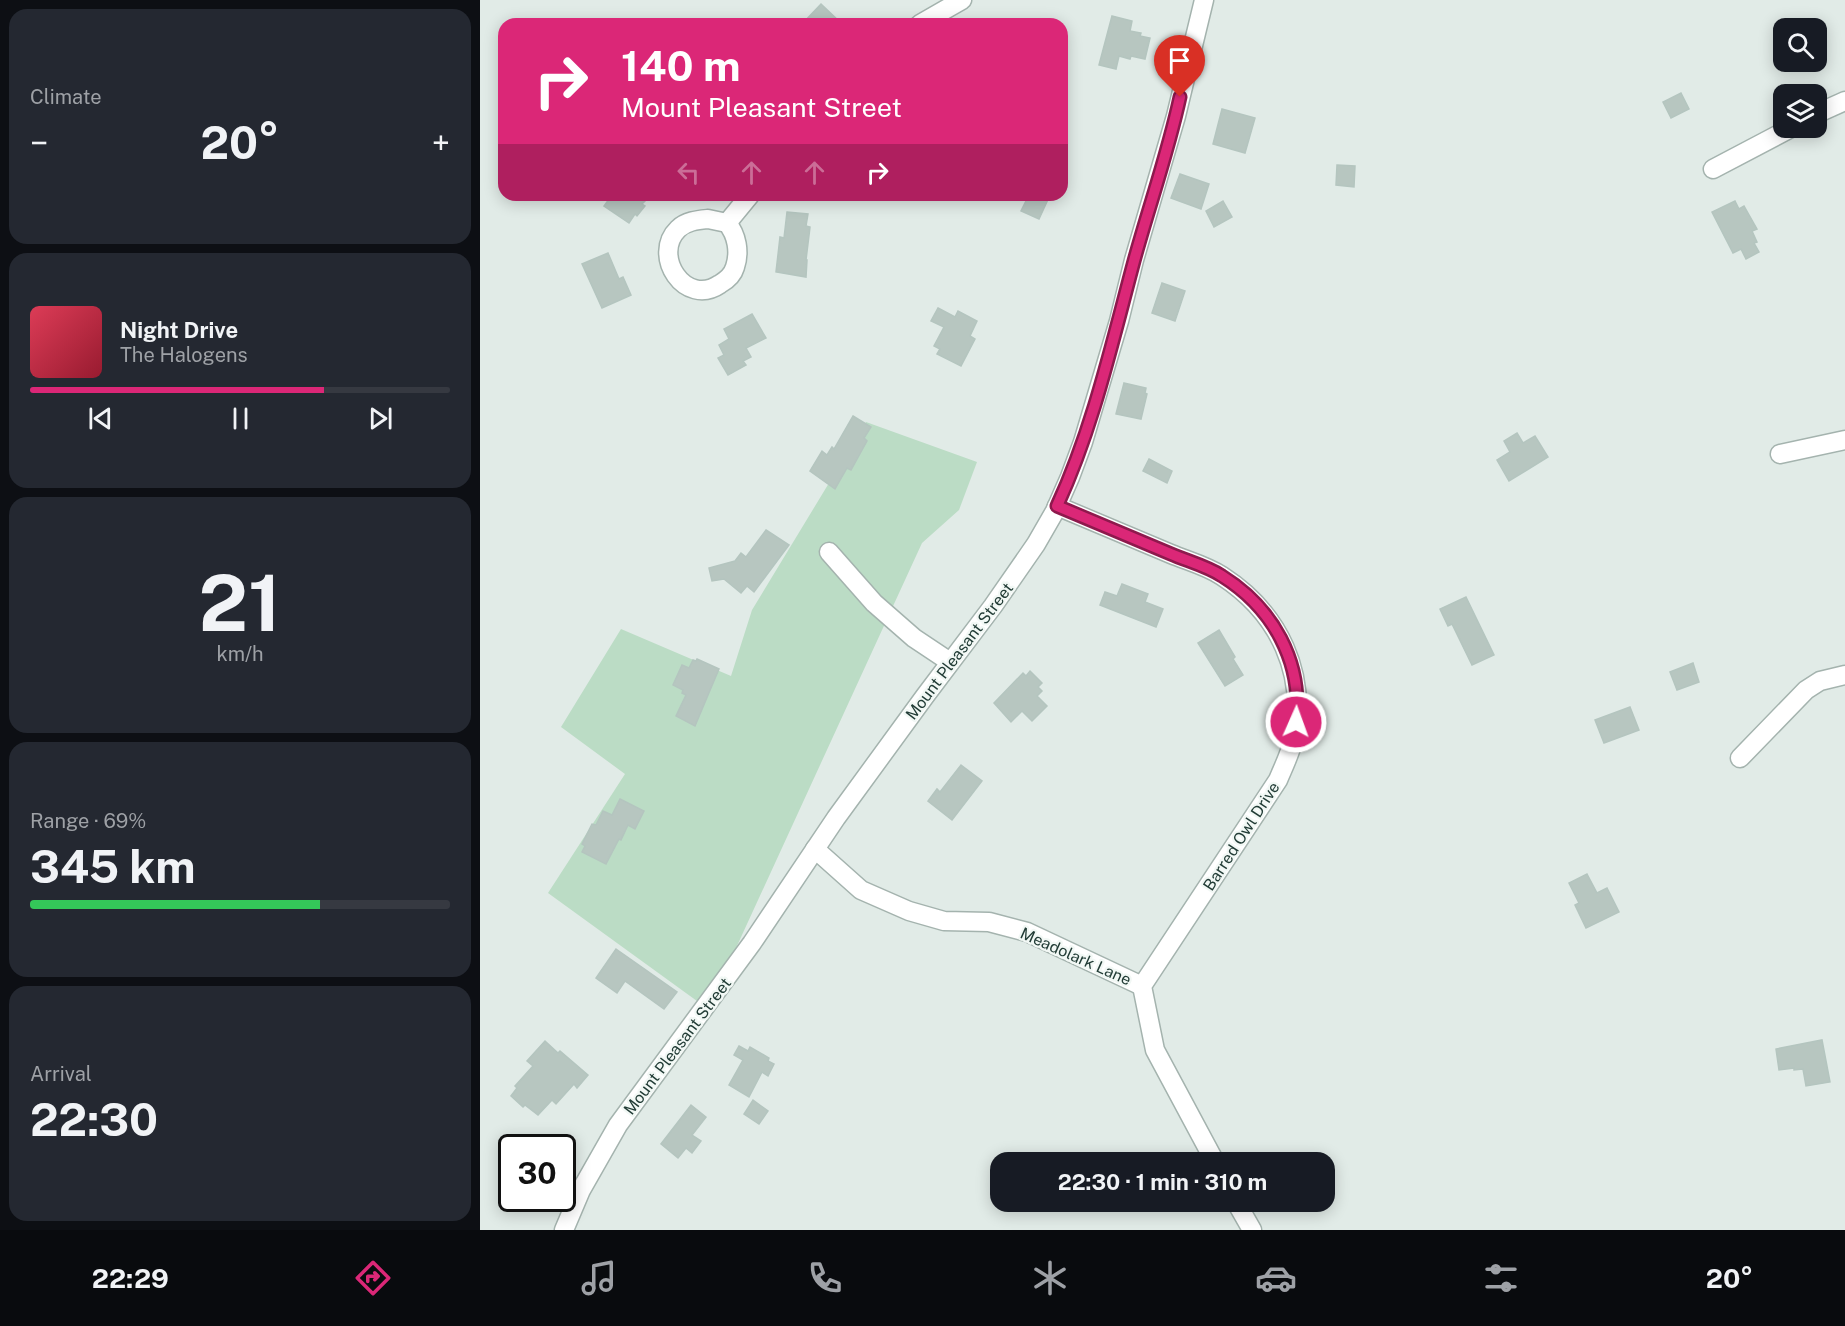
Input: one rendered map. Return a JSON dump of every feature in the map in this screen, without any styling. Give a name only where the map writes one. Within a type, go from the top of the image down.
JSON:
[{"type":"street","points":[[930,18],[962,0]]},
{"type":"street","name":"Mount Pleasant Street","points":[[564,1230],[581,1190],[618,1125],[730,974],[836,818],[1015,575],[1036,544],[1057,506],[1083,442],[1119,321],[1134,260],[1176,116],[1204,0]]},
{"type":"street","points":[[1827,109],[1845,101]]},
{"type":"street","points":[[1713,169],[1773,137]]},
{"type":"street","points":[[728,223],[745,201]]},
{"type":"street","points":[[1780,454],[1845,440]]},
{"type":"street","name":"Barred Owl Drive","points":[[1057,506],[1221,575],[1266,615],[1281,639],[1293,668],[1298,702],[1293,742],[1278,780],[1142,986]]},
{"type":"street","points":[[829,552],[874,603],[914,638],[950,663]]},
{"type":"street","points":[[1740,758],[1806,690],[1820,681],[1845,675]]},
{"type":"street","name":"Meadolark Lane","points":[[815,849],[861,890],[909,911],[944,921],[989,922],[1026,932],[1142,986]]},
{"type":"street","points":[[1142,986],[1155,1050],[1210,1152]]},
{"type":"street","points":[[1242,1212],[1252,1230]]},
{"type":"green space","points":[[866,422],[977,462],[959,510],[922,543],[708,1009],[548,893],[625,774],[561,727],[621,629],[731,676],[752,610]]},
{"type":"building","points":[[821,4],[836,18],[808,18]]},
{"type":"building","points":[[1112,16],[1132,21],[1130,31],[1150,38],[1145,59],[1119,56],[1116,69],[1099,65]]},
{"type":"building","points":[[1681,93],[1689,109],[1671,118],[1663,102]]},
{"type":"building","points":[[1222,109],[1255,118],[1245,153],[1213,144]]},
{"type":"building","points":[[1337,165],[1355,166],[1354,187],[1336,185]]},
{"type":"building","points":[[1180,174],[1209,184],[1201,209],[1171,198]]},
{"type":"building","points":[[608,201],[645,201],[642,204],[645,206],[629,223],[604,206]]},
{"type":"building","points":[[1026,201],[1047,201],[1039,219],[1021,211]]},
{"type":"building","points":[[1223,201],[1232,217],[1214,227],[1206,211]]},
{"type":"building","points":[[1735,201],[1739,209],[1744,206],[1757,229],[1752,231],[1757,242],[1754,243],[1759,252],[1746,259],[1741,249],[1733,253],[1712,212]]},
{"type":"building","points":[[787,212],[808,214],[806,226],[810,227],[806,277],[776,272],[780,237],[784,238]]},
{"type":"building","points":[[608,253],[619,279],[623,277],[631,295],[602,308],[582,264]]},
{"type":"building","points":[[1162,283],[1185,291],[1175,321],[1152,313]]},
{"type":"building","points":[[938,308],[955,317],[958,311],[977,321],[970,336],[975,339],[961,366],[937,354],[940,349],[934,346],[944,327],[931,321]]},
{"type":"building","points":[[752,314],[766,338],[746,348],[751,357],[743,361],[746,365],[728,375],[718,358],[724,355],[719,345],[729,339],[724,329]]},
{"type":"building","points":[[1124,383],[1146,388],[1145,393],[1147,394],[1141,419],[1116,414]]},
{"type":"building","points":[[853,416],[871,427],[864,438],[867,441],[851,470],[847,468],[835,489],[810,471],[822,451],[827,455],[832,447],[834,449]]},
{"type":"building","points":[[1517,433],[1523,443],[1535,436],[1548,457],[1509,481],[1497,460],[1510,452],[1504,441]]},
{"type":"building","points":[[1149,459],[1172,471],[1167,483],[1143,471]]},
{"type":"building","points":[[766,530],[789,545],[754,592],[747,586],[741,593],[724,579],[712,581],[709,568],[735,561],[741,553],[746,557]]},
{"type":"building","points":[[1122,584],[1148,594],[1145,602],[1163,609],[1156,627],[1100,605],[1105,592],[1117,596]]},
{"type":"building","points":[[1466,597],[1494,655],[1472,665],[1452,624],[1448,626],[1440,609]]},
{"type":"building","points":[[1219,630],[1243,675],[1225,686],[1198,643]]},
{"type":"building","points":[[697,659],[719,669],[695,726],[676,716],[686,695],[682,693],[683,690],[673,685],[682,665],[689,668],[693,660]]},
{"type":"building","points":[[1693,663],[1699,682],[1677,690],[1670,672]]},
{"type":"building","points":[[1030,671],[1042,683],[1038,687],[1042,691],[1037,696],[1047,706],[1032,721],[1022,711],[1011,722],[994,703],[1023,673],[1026,676]]},
{"type":"building","points":[[1630,707],[1639,730],[1604,743],[1595,720]]},
{"type":"building","points":[[961,765],[982,781],[952,820],[928,801],[937,789],[940,792]]},
{"type":"building","points":[[620,799],[644,811],[635,829],[628,825],[606,864],[582,852],[585,846],[582,844],[592,824],[596,825],[603,811],[612,815]]},
{"type":"building","points":[[1587,874],[1597,893],[1607,888],[1619,912],[1586,928],[1575,905],[1579,903],[1569,883]]},
{"type":"building","points":[[616,949],[677,992],[664,1009],[625,981],[617,993],[596,978]]},
{"type":"building","points":[[1822,1040],[1830,1082],[1806,1086],[1803,1069],[1779,1070],[1776,1049]]},
{"type":"building","points":[[545,1041],[588,1075],[577,1088],[574,1084],[556,1104],[552,1100],[538,1115],[525,1105],[523,1107],[511,1096],[517,1088],[515,1086],[533,1066],[527,1061]]},
{"type":"building","points":[[739,1046],[748,1051],[750,1047],[769,1058],[768,1061],[774,1064],[768,1076],[762,1072],[749,1097],[729,1085],[743,1060],[734,1055]]},
{"type":"building","points":[[753,1100],[768,1111],[759,1124],[744,1114]]},
{"type":"building","points":[[691,1105],[706,1117],[692,1135],[701,1141],[692,1153],[686,1148],[678,1158],[661,1144]]},
{"type":"route","points":[[1180,97],[1167,152],[1083,442],[1057,506],[1221,575],[1246,595],[1266,615],[1281,639],[1293,668],[1298,702],[1296,722]]}]
